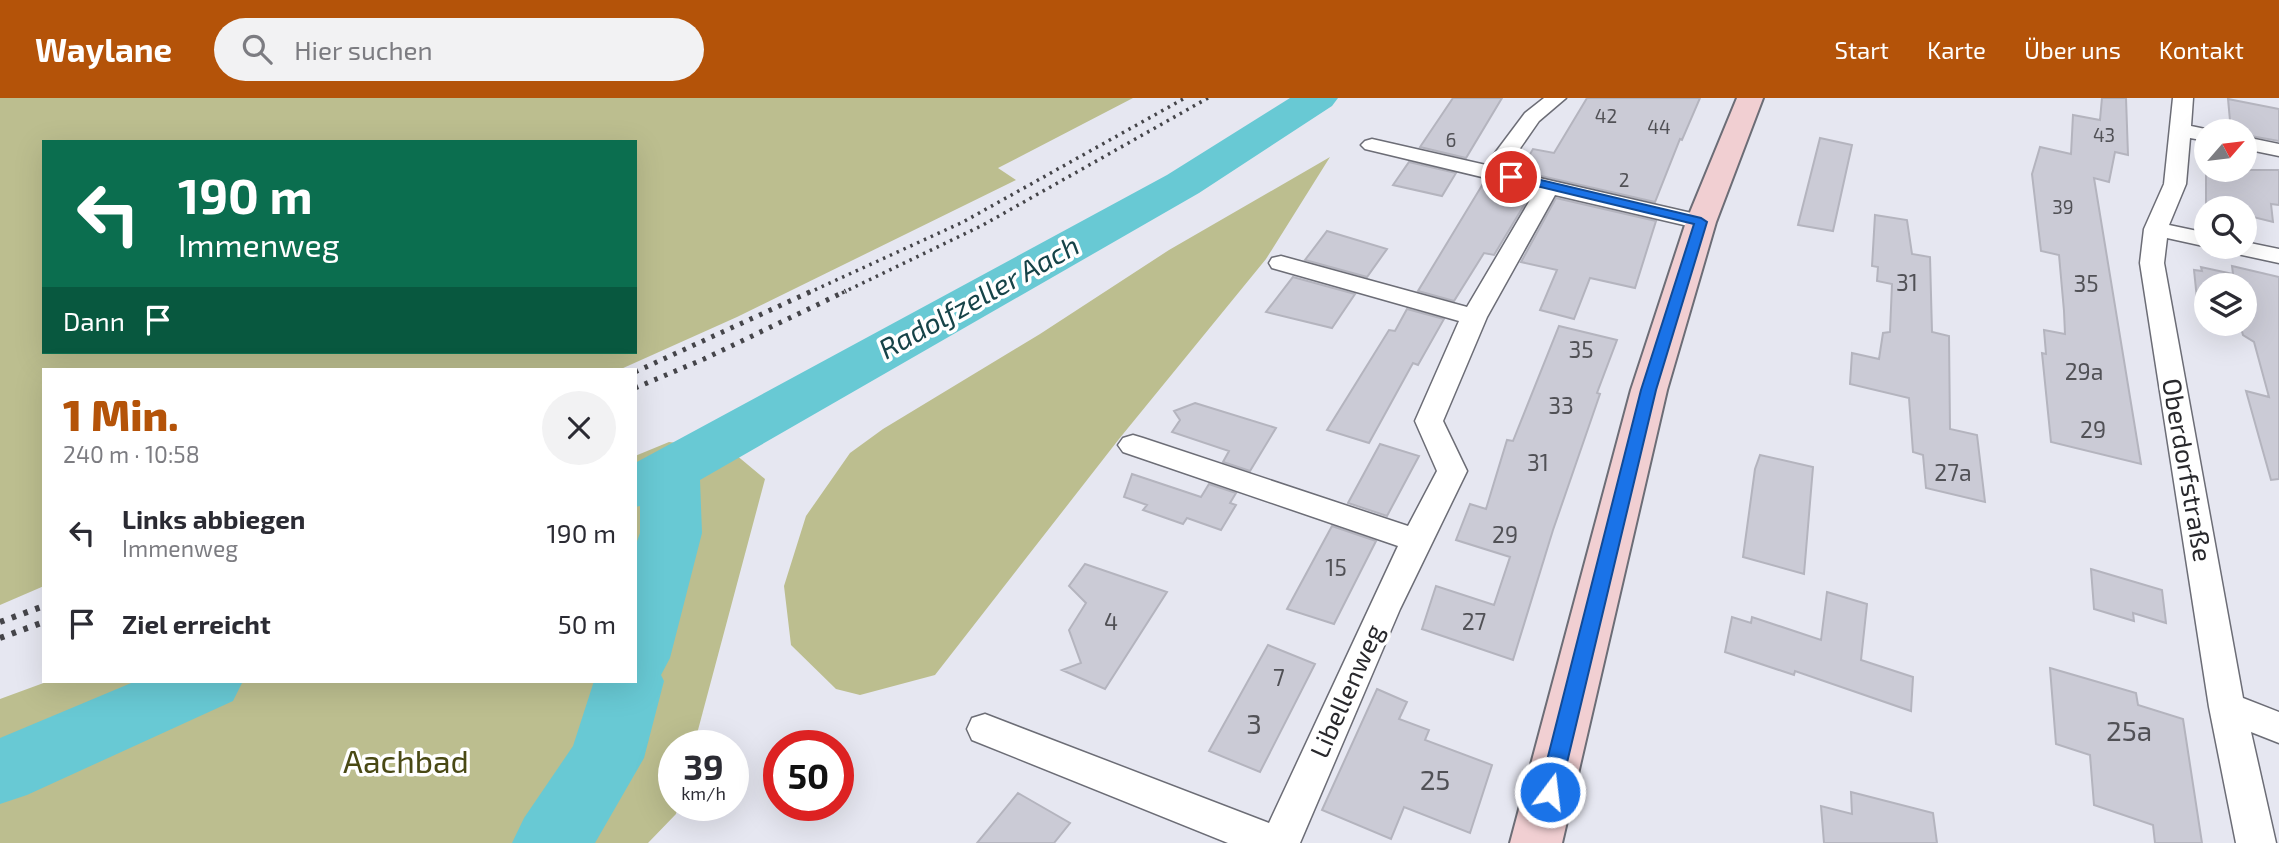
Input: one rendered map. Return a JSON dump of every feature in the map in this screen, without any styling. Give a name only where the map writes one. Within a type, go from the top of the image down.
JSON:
[{"type":"main road","points":[[1536,843],[1649,390],[1701,222],[1750,98]]},
{"type":"street","points":[[1492,172],[1532,117],[1556,98]]},
{"type":"street","name":"Oberdorfstraße","points":[[2183,98],[2194,132],[2156,229],[2152,263],[2227,708],[2256,843]]},
{"type":"street","points":[[1372,145],[1701,222]]},
{"type":"street","points":[[2258,146],[2279,150]]},
{"type":"street","name":"Libellenweg","points":[[1280,843],[1415,540],[1452,471],[1429,421],[1474,317],[1549,186]]},
{"type":"street","points":[[2156,229],[2194,237]]},
{"type":"street","points":[[2257,251],[2279,256]]},
{"type":"street","points":[[1281,263],[1474,317]]},
{"type":"street","points":[[1133,444],[1415,540]]},
{"type":"street","points":[[2227,708],[2279,728]]},
{"type":"street","points":[[985,729],[1273,843]]},
{"type":"green space","points":[[0,98],[1133,98],[998,168],[1016,180],[737,317],[623,368],[42,368],[42,587],[0,605]]},
{"type":"green space","points":[[1330,157],[1266,259],[1119,439],[935,675],[860,695],[836,689],[791,645],[784,586],[806,516],[850,453],[883,429],[1040,334],[1169,250]]},
{"type":"green space","name":"Aachbad","points":[[669,442],[729,449],[765,479],[698,730],[658,730],[658,821],[669,821],[648,843],[0,843],[0,699],[44,683],[637,683],[637,455]]},
{"type":"building","points":[[1453,98],[1502,98],[1466,158],[1420,147]]},
{"type":"building","points":[[1587,98],[1700,98],[1655,202],[1520,171],[1533,149],[1554,153]]},
{"type":"building","points":[[2102,98],[2126,98],[2128,155],[2115,152],[2109,182],[2094,178],[2141,464],[2051,442],[2042,353],[2046,354],[2044,330],[2065,334],[2064,311],[2059,255],[2041,251],[2032,174],[2040,147],[2071,154],[2073,115],[2100,120]]},
{"type":"building","points":[[2228,99],[2279,109],[2279,141],[2258,137],[2258,119],[2230,119]]},
{"type":"building","points":[[1820,138],[1852,145],[1833,231],[1798,225]]},
{"type":"building","points":[[1409,162],[1456,173],[1442,196],[1393,185]]},
{"type":"building","points":[[2258,170],[2279,170],[2279,205],[2271,204],[2273,222],[2257,218],[2257,196],[2206,196],[2206,182],[2258,182]]},
{"type":"building","points":[[1484,182],[1532,192],[1494,255],[1484,253],[1454,301],[1418,291]]},
{"type":"building","points":[[1556,198],[1656,221],[1635,288],[1590,278],[1574,319],[1540,310],[1557,270],[1521,262]]},
{"type":"building","points":[[1875,215],[1907,220],[1912,254],[1930,257],[1932,332],[1949,336],[1950,429],[1977,435],[1985,502],[1926,488],[1923,455],[1913,452],[1909,398],[1850,384],[1852,353],[1879,359],[1883,333],[1890,332],[1892,284],[1877,281],[1878,267],[1872,266]]},
{"type":"building","points":[[1327,231],[1387,249],[1367,277],[1305,260]]},
{"type":"building","points":[[2232,266],[2279,277],[2279,479],[2271,480],[2246,391],[2269,397],[2254,342],[2245,336],[2257,336],[2257,273],[2233,273]]},
{"type":"building","points":[[2201,267],[2228,273],[2194,273],[2194,270],[2202,271]]},
{"type":"building","points":[[1293,277],[1355,294],[1332,328],[1266,312]]},
{"type":"building","points":[[1407,309],[1444,319],[1418,365],[1413,363],[1369,443],[1327,430],[1389,330],[1395,331]]},
{"type":"building","points":[[1559,326],[1617,340],[1597,393],[1600,394],[1553,530],[1513,660],[1422,629],[1436,586],[1494,605],[1510,557],[1456,540],[1470,504],[1486,509],[1507,440],[1513,441]]},
{"type":"building","points":[[1195,403],[1276,428],[1250,471],[1223,462],[1229,451],[1172,432],[1180,420],[1174,411]]},
{"type":"building","points":[[1380,444],[1419,456],[1387,516],[1348,503]]},
{"type":"building","points":[[1760,455],[1813,467],[1804,574],[1743,557],[1755,469]]},
{"type":"building","points":[[1132,474],[1201,497],[1209,484],[1236,493],[1230,503],[1236,505],[1221,530],[1187,518],[1183,524],[1143,510],[1147,505],[1124,497]]},
{"type":"building","points":[[1332,526],[1376,541],[1334,624],[1287,609]]},
{"type":"building","points":[[1085,564],[1167,592],[1105,689],[1062,670],[1081,663],[1069,630],[1086,603],[1069,586]]},
{"type":"building","points":[[2091,569],[2162,590],[2166,623],[2133,613],[2134,621],[2094,609]]},
{"type":"building","points":[[1827,592],[1867,604],[1861,660],[1913,677],[1911,711],[1795,671],[1794,675],[1725,652],[1732,617],[1751,623],[1752,617],[1821,640]]},
{"type":"building","points":[[1268,645],[1315,664],[1260,772],[1209,751]]},
{"type":"building","points":[[2050,668],[2136,693],[2138,705],[2183,719],[2202,843],[2155,843],[2153,825],[2094,805],[2090,755],[2056,744]]},
{"type":"building","points":[[1377,689],[1407,702],[1399,719],[1429,730],[1425,740],[1492,765],[1470,833],[1404,807],[1391,839],[1322,810]]},
{"type":"building","points":[[1851,792],[1933,813],[1937,843],[1824,843],[1821,806],[1852,814]]},
{"type":"building","points":[[1018,793],[1070,823],[1054,843],[977,843]]},
{"type":"waterway","name":"Radolfzeller Aach","points":[[670,471],[1183,184],[1318,98]]},
{"type":"waterway","name":"Radolfzeller Aach","points":[[637,486],[670,471]]},
{"type":"waterway","points":[[637,651],[671,533],[670,471]]},
{"type":"waterway","name":"Radolfzeller Aach","points":[[0,772],[203,683]]},
{"type":"waterway","points":[[552,843],[607,758],[628,683]]},
{"type":"railway","points":[[808,293],[963,222],[1185,98]]},
{"type":"railway","points":[[842,293],[983,225],[1208,98]]},
{"type":"railway","points":[[637,371],[812,291]]},
{"type":"railway","points":[[637,387],[704,359],[846,291]]},
{"type":"railway","points":[[0,622],[42,607]]},
{"type":"railway","points":[[0,638],[42,623]]},
{"type":"route","points":[[1511,177],[1701,222],[1649,390],[1550,792]]}]
